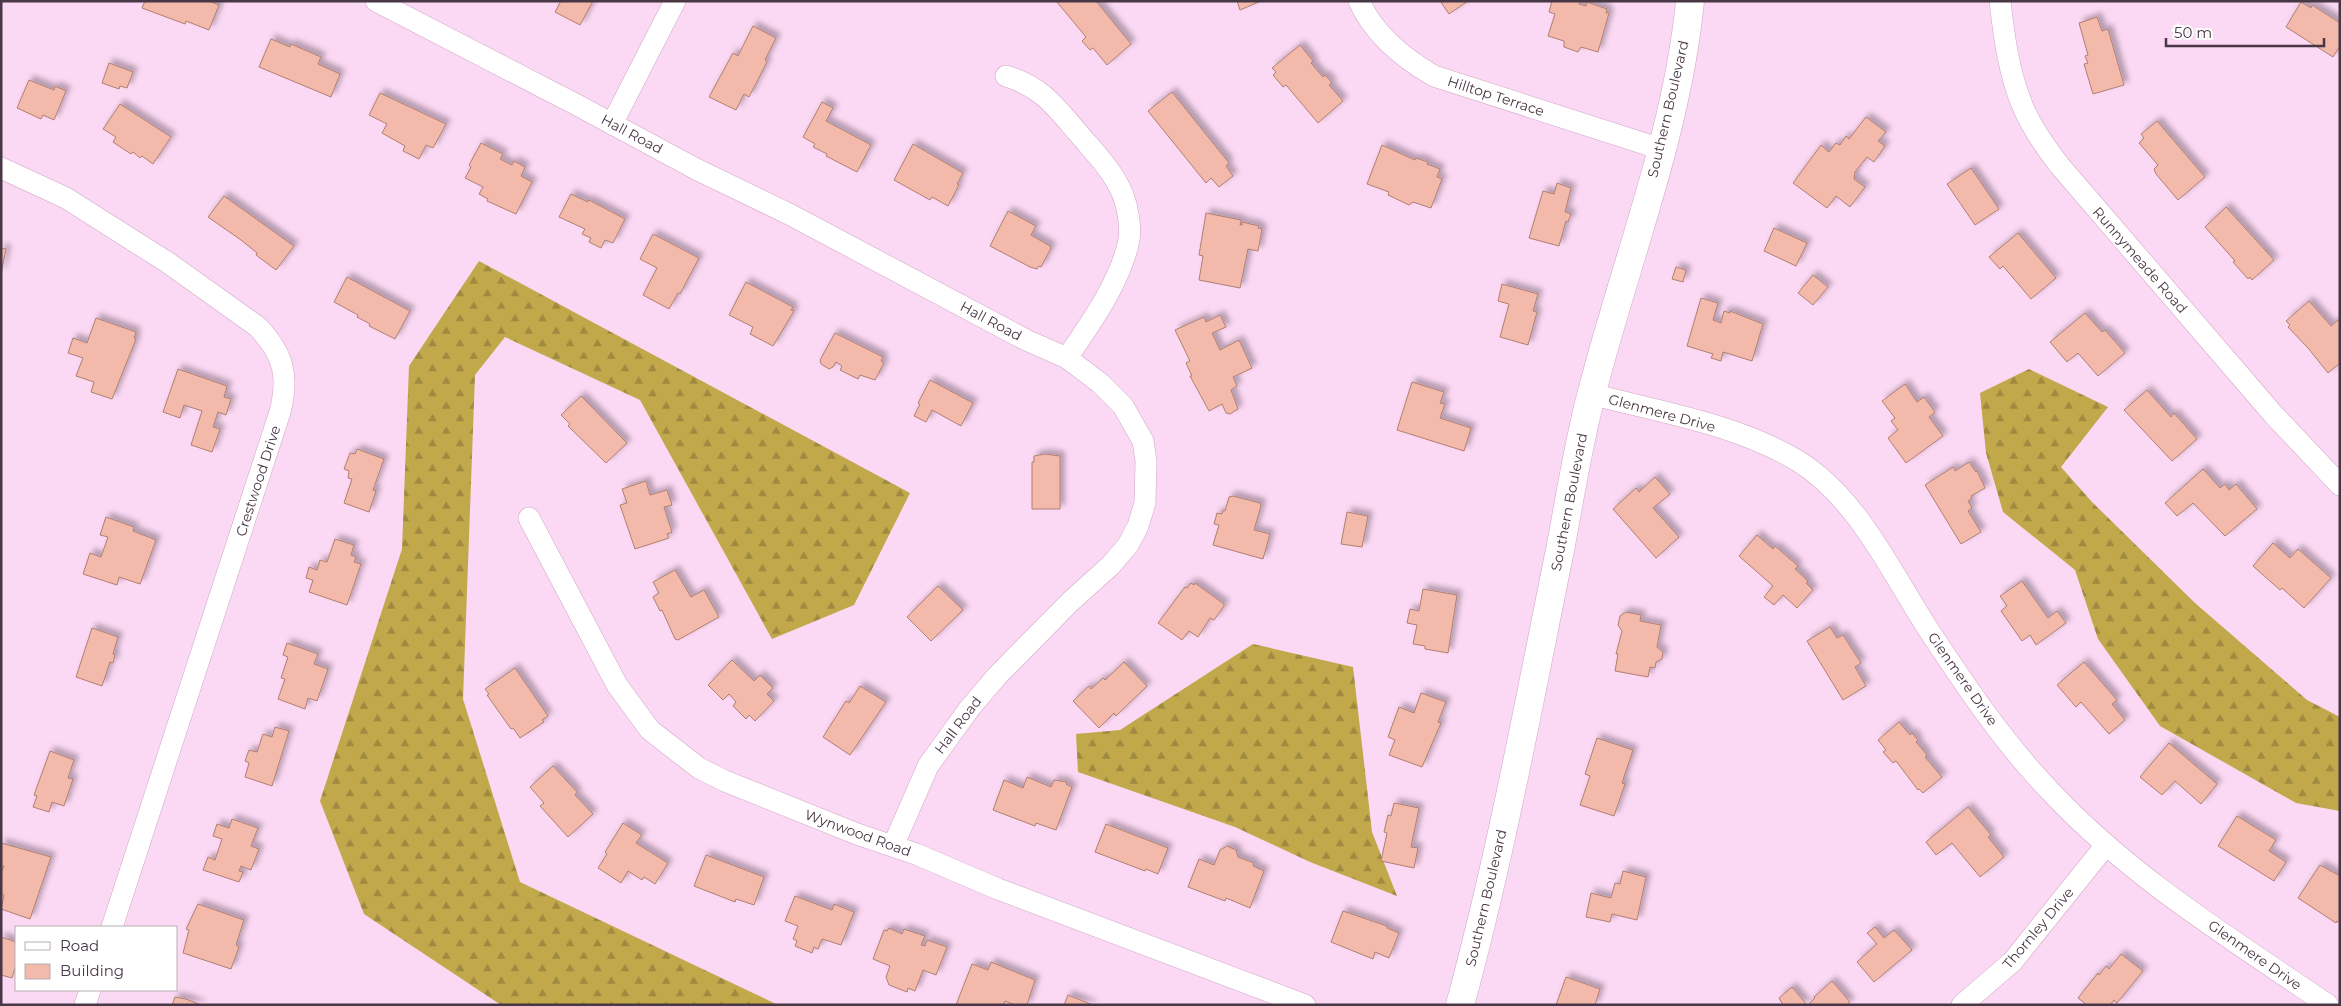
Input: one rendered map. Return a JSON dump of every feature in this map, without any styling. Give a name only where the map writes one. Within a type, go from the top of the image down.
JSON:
[{"type":"main road","name":"Southern Boulevard","points":[[1460,1005],[1483,921],[1503,828],[1591,394],[1661,149],[1678,77],[1690,1]]},
{"type":"street","name":"Hall Road","points":[[376,1],[696,170],[790,215],[1026,340],[1067,358],[1100,383],[1123,406],[1143,441],[1147,480],[1145,503],[1138,526],[1128,545],[1111,565],[1064,609],[969,708],[928,766],[893,846]]},
{"type":"street","points":[[612,124],[675,1]]},
{"type":"street","name":"Hilltop Terrace","points":[[1359,1],[1386,42],[1410,62],[1434,76],[1661,149]]},
{"type":"street","name":"Runnymeade Road","points":[[2000,1],[2005,39],[2023,108],[2041,140],[2060,166],[2247,384],[2306,452],[2340,485]]},
{"type":"street","points":[[1006,76],[1025,82],[1037,89],[1110,170],[1123,195],[1129,221],[1129,240],[1117,274],[1088,328],[1067,358]]},
{"type":"street","name":"Crestwood Drive","points":[[1,168],[66,198],[168,262],[258,327],[269,339],[280,357],[286,378],[280,412],[112,926]]},
{"type":"street","name":"Glenmere Drive","points":[[1591,394],[1734,432],[1770,446],[1799,462],[1821,478],[1839,495],[1866,530],[1931,633],[1998,728],[2052,793],[2106,845],[2167,892],[2328,1005]]},
{"type":"street","name":"Wynwood Road","points":[[529,518],[617,685],[650,730],[699,768],[725,781],[857,834],[893,846],[998,889],[1305,1005]]},
{"type":"street","name":"Thornley Drive","points":[[1962,1005],[2013,961],[2106,845]]},
{"type":"street","points":[[85,1005],[90,991]]},
{"type":"green space","points":[[479,261],[910,493],[854,605],[772,639],[640,400],[505,337],[475,375],[463,699],[520,882],[778,1005],[501,1005],[364,914],[320,801],[402,549],[409,366]]},
{"type":"green space","points":[[2029,369],[2108,407],[2061,467],[2092,502],[2195,603],[2307,700],[2340,717],[2340,811],[2296,803],[2160,726],[2098,639],[2075,570],[2003,512],[1986,453],[1980,393]]},
{"type":"green space","points":[[1253,644],[1353,667],[1372,832],[1397,896],[1310,862],[1235,827],[1078,772],[1076,734],[1120,730]]},
{"type":"building","points":[[145,1],[208,1],[219,5],[209,30],[186,21],[185,24],[142,8]]},
{"type":"building","points":[[561,1],[593,1],[580,25],[555,12]]},
{"type":"building","points":[[1056,1],[1096,1],[1131,44],[1107,65],[1093,48],[1090,50],[1082,41],[1086,37]]},
{"type":"building","points":[[1237,1],[1261,1],[1240,10]]},
{"type":"building","points":[[1440,1],[1468,1],[1449,14]]},
{"type":"building","points":[[1552,1],[1580,1],[1579,4],[1586,6],[1587,2],[1607,9],[1606,13],[1609,13],[1598,52],[1581,47],[1578,52],[1564,47],[1564,41],[1548,36],[1555,14],[1549,12]]},
{"type":"building","points":[[2301,2],[2311,8],[2312,5],[2340,23],[2340,46],[2333,57],[2286,27]]},
{"type":"building","points":[[2097,17],[2102,31],[2108,29],[2124,85],[2093,94],[2084,64],[2088,63],[2085,56],[2088,55],[2079,23]]},
{"type":"building","points":[[753,26],[776,38],[765,60],[767,62],[749,97],[744,94],[736,110],[709,97],[733,53],[738,56]]},
{"type":"building","points":[[271,39],[290,47],[291,44],[321,57],[318,64],[340,74],[331,97],[259,67]]},
{"type":"building","points":[[1300,45],[1313,61],[1311,63],[1323,77],[1325,75],[1332,83],[1329,85],[1343,101],[1318,123],[1286,85],[1283,87],[1273,75],[1276,72],[1272,68]]},
{"type":"building","points":[[109,63],[133,72],[127,88],[120,86],[119,89],[102,83]]},
{"type":"building","points":[[29,80],[54,90],[55,86],[66,91],[54,120],[43,115],[41,119],[17,108]]},
{"type":"building","points":[[1172,92],[1229,163],[1226,166],[1233,176],[1219,187],[1211,178],[1206,183],[1148,111]]},
{"type":"building","points":[[380,93],[446,124],[433,148],[426,145],[419,159],[403,151],[405,146],[382,133],[387,124],[369,115]]},
{"type":"building","points":[[822,102],[833,108],[826,121],[871,145],[857,172],[826,156],[827,154],[813,147],[815,144],[803,137]]},
{"type":"building","points":[[120,104],[171,137],[153,164],[142,156],[140,158],[133,152],[131,154],[113,142],[116,137],[103,129]]},
{"type":"building","points":[[1866,117],[1886,132],[1878,141],[1885,146],[1874,162],[1867,157],[1855,172],[1854,179],[1865,187],[1850,207],[1836,196],[1827,208],[1793,183],[1821,145],[1829,152],[1836,143],[1840,145],[1846,136],[1849,139]]},
{"type":"building","points":[[2157,121],[2205,177],[2178,200],[2156,174],[2154,169],[2158,165],[2139,143],[2144,138],[2141,134]]},
{"type":"building","points":[[481,143],[503,154],[500,159],[512,165],[514,161],[525,167],[521,176],[532,182],[516,214],[487,201],[488,199],[479,194],[483,187],[465,178],[471,167],[469,165]]},
{"type":"building","points":[[913,144],[963,173],[948,206],[932,197],[930,200],[894,180]]},
{"type":"building","points":[[1382,145],[1415,160],[1416,158],[1428,162],[1427,164],[1440,169],[1437,177],[1442,179],[1431,208],[1413,202],[1409,205],[1388,195],[1389,192],[1367,184]]},
{"type":"building","points":[[1971,168],[1999,209],[1975,225],[1947,184]]},
{"type":"building","points":[[1557,183],[1571,188],[1565,212],[1571,214],[1568,222],[1566,221],[1559,246],[1529,238],[1543,191],[1554,194]]},
{"type":"building","points":[[571,194],[588,202],[589,200],[625,219],[613,243],[605,240],[601,248],[589,242],[591,238],[582,234],[585,229],[559,217]]},
{"type":"building","points":[[224,196],[294,246],[276,270],[256,255],[257,253],[241,240],[208,217]]},
{"type":"building","points":[[2226,207],[2274,260],[2252,280],[2250,277],[2248,279],[2205,227]]},
{"type":"building","points":[[1008,211],[1036,226],[1031,235],[1050,246],[1051,248],[1041,267],[1039,266],[1037,269],[1030,267],[990,246]]},
{"type":"building","points":[[1206,213],[1241,220],[1240,225],[1242,225],[1242,222],[1259,226],[1258,228],[1262,229],[1258,251],[1248,249],[1240,288],[1199,280],[1203,256],[1199,255]]},
{"type":"building","points":[[1774,228],[1807,243],[1796,266],[1764,251]]},
{"type":"building","points":[[2018,233],[2056,278],[2031,299],[2003,266],[2000,269],[1989,257]]},
{"type":"building","points":[[653,234],[699,258],[680,294],[678,293],[669,309],[643,295],[657,268],[640,259]]},
{"type":"building","points":[[1,248],[6,249],[1,274]]},
{"type":"building","points":[[1676,267],[1686,270],[1683,282],[1672,279]]},
{"type":"building","points":[[1813,275],[1828,287],[1813,305],[1798,293]]},
{"type":"building","points":[[347,277],[410,311],[395,339],[369,326],[370,324],[357,317],[358,315],[334,302]]},
{"type":"building","points":[[746,282],[793,307],[791,310],[794,311],[773,346],[750,334],[753,327],[729,315]]},
{"type":"building","points":[[1502,284],[1538,294],[1533,311],[1537,312],[1528,345],[1500,337],[1509,304],[1498,301]]},
{"type":"building","points":[[1701,298],[1718,303],[1713,320],[1721,323],[1724,311],[1730,313],[1730,311],[1763,324],[1752,361],[1723,352],[1721,361],[1711,358],[1713,354],[1687,346]]},
{"type":"building","points":[[2309,301],[2331,326],[2338,320],[2340,321],[2340,363],[2328,373],[2288,327],[2290,325],[2286,321]]},
{"type":"building","points":[[2085,313],[2102,332],[2105,330],[2125,353],[2098,376],[2078,353],[2067,362],[2050,342]]},
{"type":"building","points":[[1220,315],[1226,327],[1212,333],[1220,350],[1239,340],[1252,368],[1233,377],[1237,386],[1231,390],[1238,409],[1230,414],[1226,413],[1222,404],[1209,411],[1190,376],[1192,376],[1186,363],[1190,361],[1175,330],[1204,317],[1206,322]]},
{"type":"building","points":[[96,318],[136,332],[134,338],[136,339],[112,399],[91,392],[94,382],[76,376],[83,358],[68,353],[73,338],[87,343]]},
{"type":"building","points":[[835,333],[883,357],[881,361],[884,363],[875,380],[860,375],[858,379],[840,370],[842,366],[836,362],[829,369],[821,364],[820,360]]},
{"type":"building","points":[[178,369],[227,386],[224,397],[231,399],[226,415],[218,412],[213,427],[220,429],[212,452],[191,445],[202,411],[184,405],[180,418],[163,412]]},
{"type":"building","points":[[930,380],[973,403],[961,426],[932,410],[926,422],[914,416],[920,404],[918,403]]},
{"type":"building","points":[[1412,382],[1444,392],[1440,403],[1445,404],[1440,418],[1471,428],[1464,451],[1397,430]]},
{"type":"building","points":[[1905,384],[1917,402],[1924,397],[1935,412],[1929,417],[1943,436],[1906,463],[1888,438],[1898,430],[1891,421],[1895,418],[1882,401]]},
{"type":"building","points":[[2147,390],[2171,417],[2174,413],[2197,439],[2172,461],[2124,410]]},
{"type":"building","points":[[581,396],[627,443],[606,463],[568,426],[570,424],[561,415]]},
{"type":"building","points":[[357,449],[384,459],[373,490],[376,491],[369,512],[344,503],[352,479],[348,478],[349,471],[344,469],[350,453],[355,454]]},
{"type":"building","points":[[1045,454],[1060,456],[1060,509],[1032,509],[1032,462],[1034,462],[1034,456]]},
{"type":"building","points":[[1969,462],[1977,471],[1985,488],[1971,496],[1972,498],[1968,501],[1972,508],[1968,511],[1981,532],[1961,544],[1925,485],[1953,467],[1955,471]]},
{"type":"building","points":[[2203,469],[2220,488],[2225,484],[2229,490],[2236,484],[2257,509],[2225,536],[2193,503],[2177,516],[2165,503]]},
{"type":"building","points":[[1655,477],[1670,494],[1653,508],[1679,537],[1656,558],[1613,509],[1636,488],[1639,492]]},
{"type":"building","points":[[646,481],[650,495],[667,490],[672,505],[664,507],[672,532],[667,534],[669,538],[635,549],[620,505],[627,503],[622,489]]},
{"type":"building","points":[[1233,496],[1260,503],[1261,506],[1254,530],[1270,534],[1263,559],[1213,545],[1219,525],[1214,524],[1217,513],[1222,514],[1223,510],[1225,511],[1229,497]]},
{"type":"building","points":[[1347,512],[1368,516],[1362,547],[1341,544]]},
{"type":"building","points":[[106,517],[134,527],[133,531],[156,540],[140,584],[119,577],[117,585],[83,574],[90,553],[101,557],[108,537],[100,535]]},
{"type":"building","points":[[1757,535],[1773,549],[1775,546],[1798,566],[1795,569],[1808,581],[1806,583],[1813,590],[1797,608],[1783,595],[1774,605],[1764,597],[1773,586],[1739,556]]},
{"type":"building","points":[[335,539],[354,545],[351,555],[356,557],[354,562],[361,564],[347,605],[309,592],[313,580],[306,578],[309,567],[317,570],[320,560],[327,562]]},
{"type":"building","points":[[2273,543],[2290,558],[2298,549],[2331,578],[2304,608],[2253,566]]},
{"type":"building","points":[[675,570],[691,597],[704,590],[719,617],[678,640],[675,639],[662,610],[660,611],[653,597],[659,593],[653,582]]},
{"type":"building","points":[[2022,581],[2048,618],[2057,611],[2066,623],[2036,645],[2030,635],[2022,641],[2001,611],[2007,606],[2000,596]]},
{"type":"building","points":[[1191,583],[1194,585],[1195,583],[1224,604],[1224,606],[1214,620],[1210,618],[1198,637],[1189,631],[1182,640],[1158,623],[1185,587],[1187,588]]},
{"type":"building","points":[[938,586],[963,610],[931,641],[907,617]]},
{"type":"building","points":[[1423,589],[1457,595],[1448,653],[1425,649],[1425,646],[1413,644],[1417,625],[1407,623],[1410,609],[1419,611]]},
{"type":"building","points":[[1626,612],[1641,615],[1640,621],[1661,625],[1657,647],[1663,652],[1662,659],[1656,662],[1655,668],[1650,667],[1648,677],[1615,671],[1618,654],[1616,654],[1622,631],[1618,625],[1620,616]]},
{"type":"building","points":[[1830,627],[1837,638],[1843,635],[1861,663],[1855,667],[1866,686],[1843,700],[1807,641]]},
{"type":"building","points":[[92,628],[118,637],[113,654],[115,655],[113,663],[110,662],[102,686],[76,677]]},
{"type":"building","points":[[287,643],[318,654],[314,664],[328,669],[317,701],[308,698],[305,709],[278,699],[285,679],[281,678],[288,657],[283,655]]},
{"type":"building","points":[[732,660],[754,681],[760,675],[773,688],[767,694],[774,701],[755,721],[749,715],[746,719],[733,706],[736,702],[729,694],[723,700],[708,685]]},
{"type":"building","points":[[1124,662],[1147,686],[1116,716],[1114,713],[1099,728],[1073,701],[1089,686],[1091,689],[1103,678],[1105,680]]},
{"type":"building","points":[[2084,662],[2117,700],[2112,704],[2125,720],[2109,734],[2081,702],[2076,707],[2057,685]]},
{"type":"building","points":[[515,668],[548,716],[542,720],[544,722],[520,738],[513,728],[511,729],[487,695],[489,694],[485,689]]},
{"type":"building","points":[[860,686],[886,702],[850,755],[823,737],[846,701],[849,703]]},
{"type":"building","points":[[1421,693],[1446,702],[1438,722],[1441,723],[1422,767],[1389,755],[1395,740],[1388,737],[1399,707],[1414,713]]},
{"type":"building","points":[[1899,722],[1910,735],[1912,733],[1918,740],[1916,742],[1927,755],[1925,757],[1942,777],[1923,793],[1918,790],[1896,761],[1893,763],[1883,752],[1886,750],[1878,740]]},
{"type":"building","points":[[275,727],[289,731],[272,786],[245,777],[249,763],[245,761],[249,750],[257,752],[263,734],[272,737]]},
{"type":"building","points":[[1597,738],[1633,750],[1622,783],[1625,784],[1614,816],[1580,805],[1590,776],[1585,774]]},
{"type":"building","points":[[2169,743],[2217,784],[2201,804],[2175,781],[2162,795],[2140,777]]},
{"type":"building","points":[[50,751],[74,760],[68,778],[73,779],[64,806],[52,802],[49,812],[33,807],[37,796],[34,795]]},
{"type":"building","points":[[553,766],[577,792],[575,795],[593,814],[568,837],[540,806],[544,803],[530,787]]},
{"type":"building","points":[[1027,777],[1051,787],[1054,780],[1067,782],[1066,784],[1072,787],[1056,830],[1036,823],[1035,826],[993,810],[1004,780],[1023,788]]},
{"type":"building","points":[[1394,803],[1419,808],[1411,847],[1418,848],[1414,868],[1381,861],[1387,833],[1384,832],[1388,815],[1391,816]]},
{"type":"building","points":[[1968,807],[1991,835],[1988,837],[2004,857],[1980,877],[1952,843],[1936,855],[1926,842]]},
{"type":"building","points":[[2237,816],[2276,840],[2269,851],[2286,862],[2274,881],[2218,846]]},
{"type":"building","points":[[232,819],[258,828],[251,846],[259,849],[251,870],[241,866],[239,871],[243,872],[239,882],[203,870],[208,857],[215,860],[222,839],[213,836],[217,824],[229,828]]},
{"type":"building","points":[[623,823],[642,835],[636,843],[668,863],[655,884],[644,877],[642,880],[628,871],[621,883],[598,868],[607,854],[605,852]]},
{"type":"building","points":[[1106,824],[1168,848],[1158,874],[1095,852]]},
{"type":"building","points":[[1,843],[51,857],[30,919],[1,909],[4,895],[1,894],[1,873],[4,866],[1,866]]},
{"type":"building","points":[[1227,846],[1236,850],[1238,857],[1254,863],[1253,866],[1264,871],[1250,908],[1226,898],[1225,901],[1188,887],[1199,859],[1214,865],[1220,850]]},
{"type":"building","points":[[706,855],[764,877],[754,905],[736,899],[735,902],[694,886]]},
{"type":"building","points":[[2320,865],[2340,876],[2340,923],[2337,921],[2336,923],[2298,898]]},
{"type":"building","points":[[1623,871],[1646,877],[1637,920],[1612,914],[1610,922],[1586,917],[1591,893],[1611,898],[1615,883],[1620,884]]},
{"type":"building","points":[[795,896],[832,910],[834,904],[854,912],[841,945],[822,939],[818,949],[814,947],[812,953],[795,946],[797,941],[793,939],[798,926],[785,921]]},
{"type":"building","points":[[198,904],[244,920],[236,945],[239,947],[231,969],[183,953],[189,930],[186,929]]},
{"type":"building","points":[[1343,911],[1387,926],[1387,928],[1399,933],[1389,958],[1375,952],[1373,959],[1331,942]]},
{"type":"building","points":[[1875,927],[1884,938],[1894,930],[1912,950],[1874,982],[1857,962],[1877,944],[1867,933]]},
{"type":"building","points":[[889,928],[902,934],[904,929],[925,936],[921,945],[925,946],[927,940],[947,947],[936,975],[923,970],[915,991],[908,988],[907,992],[889,985],[886,977],[890,966],[873,959],[884,930],[887,931]]},
{"type":"building","points":[[1,937],[15,942],[15,968],[12,978],[1,975]]},
{"type":"building","points":[[2121,954],[2143,971],[2117,1003],[2114,1000],[2110,1005],[2087,1005],[2078,998],[2098,973],[2099,975],[2106,966],[2109,969]]},
{"type":"building","points":[[991,962],[1035,980],[1027,1005],[1015,1005],[1005,1001],[1003,1005],[956,1005],[972,964],[988,970]]},
{"type":"building","points":[[1566,977],[1600,989],[1595,1005],[1556,1005]]},
{"type":"building","points":[[1832,981],[1850,1002],[1847,1005],[1808,1005],[1814,997]]},
{"type":"building","points":[[1792,987],[1807,1005],[1783,1005],[1779,998]]},
{"type":"building","points":[[1068,995],[1093,1005],[1064,1005]]},
{"type":"building","points":[[175,997],[186,999],[201,1005],[172,1005]]}]
